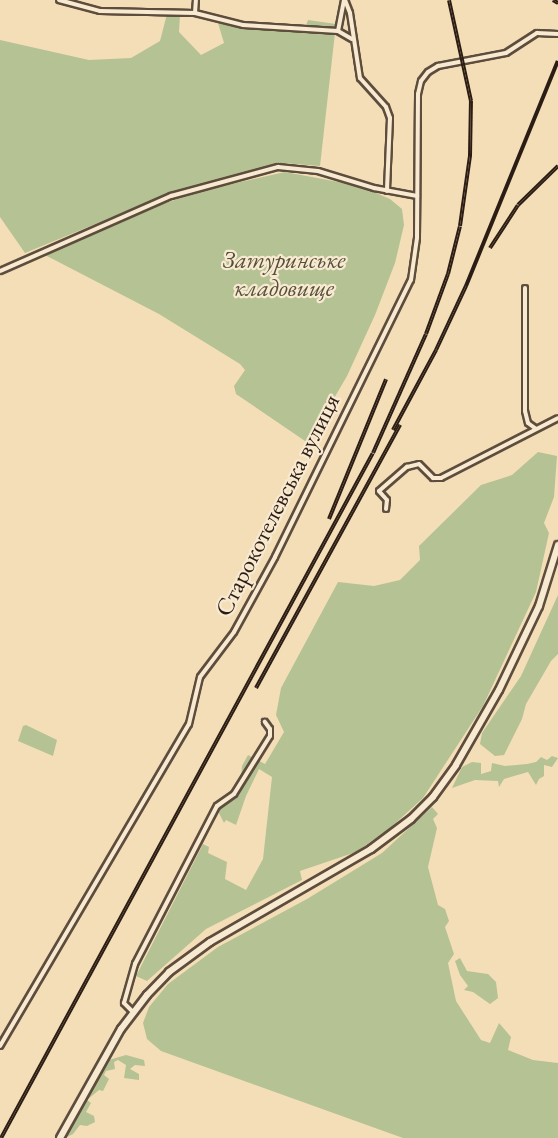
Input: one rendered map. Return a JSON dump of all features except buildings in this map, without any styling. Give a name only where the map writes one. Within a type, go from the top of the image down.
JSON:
[{"type":"main road","points":[[60,1138],[112,1043],[133,1012],[169,972],[189,956],[371,849],[411,819],[433,796],[456,765],[504,681],[538,606],[558,545]]},
{"type":"street","points":[[59,0],[100,11],[195,13],[243,25],[273,24],[338,31],[352,40]]},
{"type":"street","points":[[195,13],[196,0]]},
{"type":"street","points":[[338,31],[344,0]]},
{"type":"street","points":[[344,0],[351,13],[352,40],[360,78],[386,107],[390,118],[387,191]]},
{"type":"street","name":"Старокотелевська вулиця","points":[[0,1046],[189,724],[200,677],[207,664],[234,632],[275,556],[411,280],[417,238],[418,94],[428,72],[438,66],[506,53],[537,33],[558,34]]},
{"type":"street","points":[[0,271],[171,196],[278,167],[318,171],[387,191],[417,196]]},
{"type":"street","points":[[525,288],[525,411],[528,423],[535,428]]},
{"type":"street","points":[[386,509],[387,500],[379,491],[407,467],[419,464],[433,478],[441,478],[558,418]]},
{"type":"street","points":[[133,1012],[124,1003],[135,964],[217,806],[234,794],[270,736],[270,729],[265,722]]},
{"type":"green space","points":[[167,14],[180,15],[179,32],[201,55],[224,43],[218,23],[303,33],[308,20],[336,24],[320,166],[282,163],[173,192],[25,253],[0,217],[0,40],[89,60],[131,58],[160,41]]},
{"type":"green space","name":"Затуринське кладовище","points":[[285,172],[360,186],[390,199],[402,209],[404,225],[395,263],[375,315],[347,376],[308,443],[236,394],[234,386],[245,370],[240,364],[159,314],[45,255],[157,206],[201,191]]},
{"type":"green space","points":[[538,452],[557,456],[554,497],[544,523],[549,533],[536,592],[483,706],[423,798],[390,828],[356,852],[300,871],[302,880],[206,929],[147,981],[136,976],[203,844],[209,847],[208,853],[227,862],[225,879],[246,890],[263,859],[272,777],[259,769],[236,825],[226,820],[224,823],[218,811],[241,779],[242,766],[248,755],[265,764],[284,732],[276,715],[281,688],[338,582],[374,586],[400,580],[420,560],[419,546],[481,485],[512,475]]},
{"type":"green space","points":[[558,595],[558,654],[551,661],[526,704],[522,719],[504,755],[495,756],[480,744],[482,733],[521,676]]},
{"type":"green space","points":[[26,725],[57,740],[53,756],[18,741],[23,726]]},
{"type":"green space","points":[[552,756],[558,758],[552,767],[544,765],[544,776],[536,785],[528,772],[504,779],[499,787],[498,781],[475,780],[452,788],[462,767],[472,762],[481,763],[481,774],[491,771],[492,763],[505,766],[527,764],[536,762],[541,757],[547,760]]},
{"type":"green space","points":[[432,807],[438,814],[433,819],[437,828],[428,867],[438,905],[445,909],[449,921],[445,927],[454,954],[448,963],[456,1001],[481,1040],[490,1043],[499,1023],[511,1037],[508,1050],[533,1060],[558,1063],[558,1138],[403,1138],[161,1051],[147,1039],[143,1023],[149,1007],[168,984],[218,947],[307,899],[382,853]]},
{"type":"green space","points":[[460,958],[467,971],[488,974],[496,982],[498,998],[490,1004],[473,992],[464,990],[468,986],[460,975],[455,961]]},
{"type":"green space","points":[[126,1055],[144,1060],[145,1066],[135,1065],[130,1069],[139,1074],[139,1080],[124,1078],[126,1065],[118,1060],[114,1062],[115,1069],[106,1071],[104,1075],[109,1079],[103,1091],[99,1090],[87,1100],[91,1103],[86,1112],[94,1116],[95,1122],[87,1126],[80,1125],[73,1134],[65,1138],[109,1060]]},
{"type":"railway","points":[[1,1138],[373,453],[426,334],[448,274],[460,226],[470,156],[471,101],[449,0]]},
{"type":"railway","points":[[553,0],[558,3]]},
{"type":"railway","points":[[393,430],[436,350],[466,286],[558,61]]},
{"type":"railway","points":[[490,248],[518,205],[558,166]]},
{"type":"railway","points":[[329,519],[386,379]]},
{"type":"railway","points":[[256,688],[400,425]]}]
